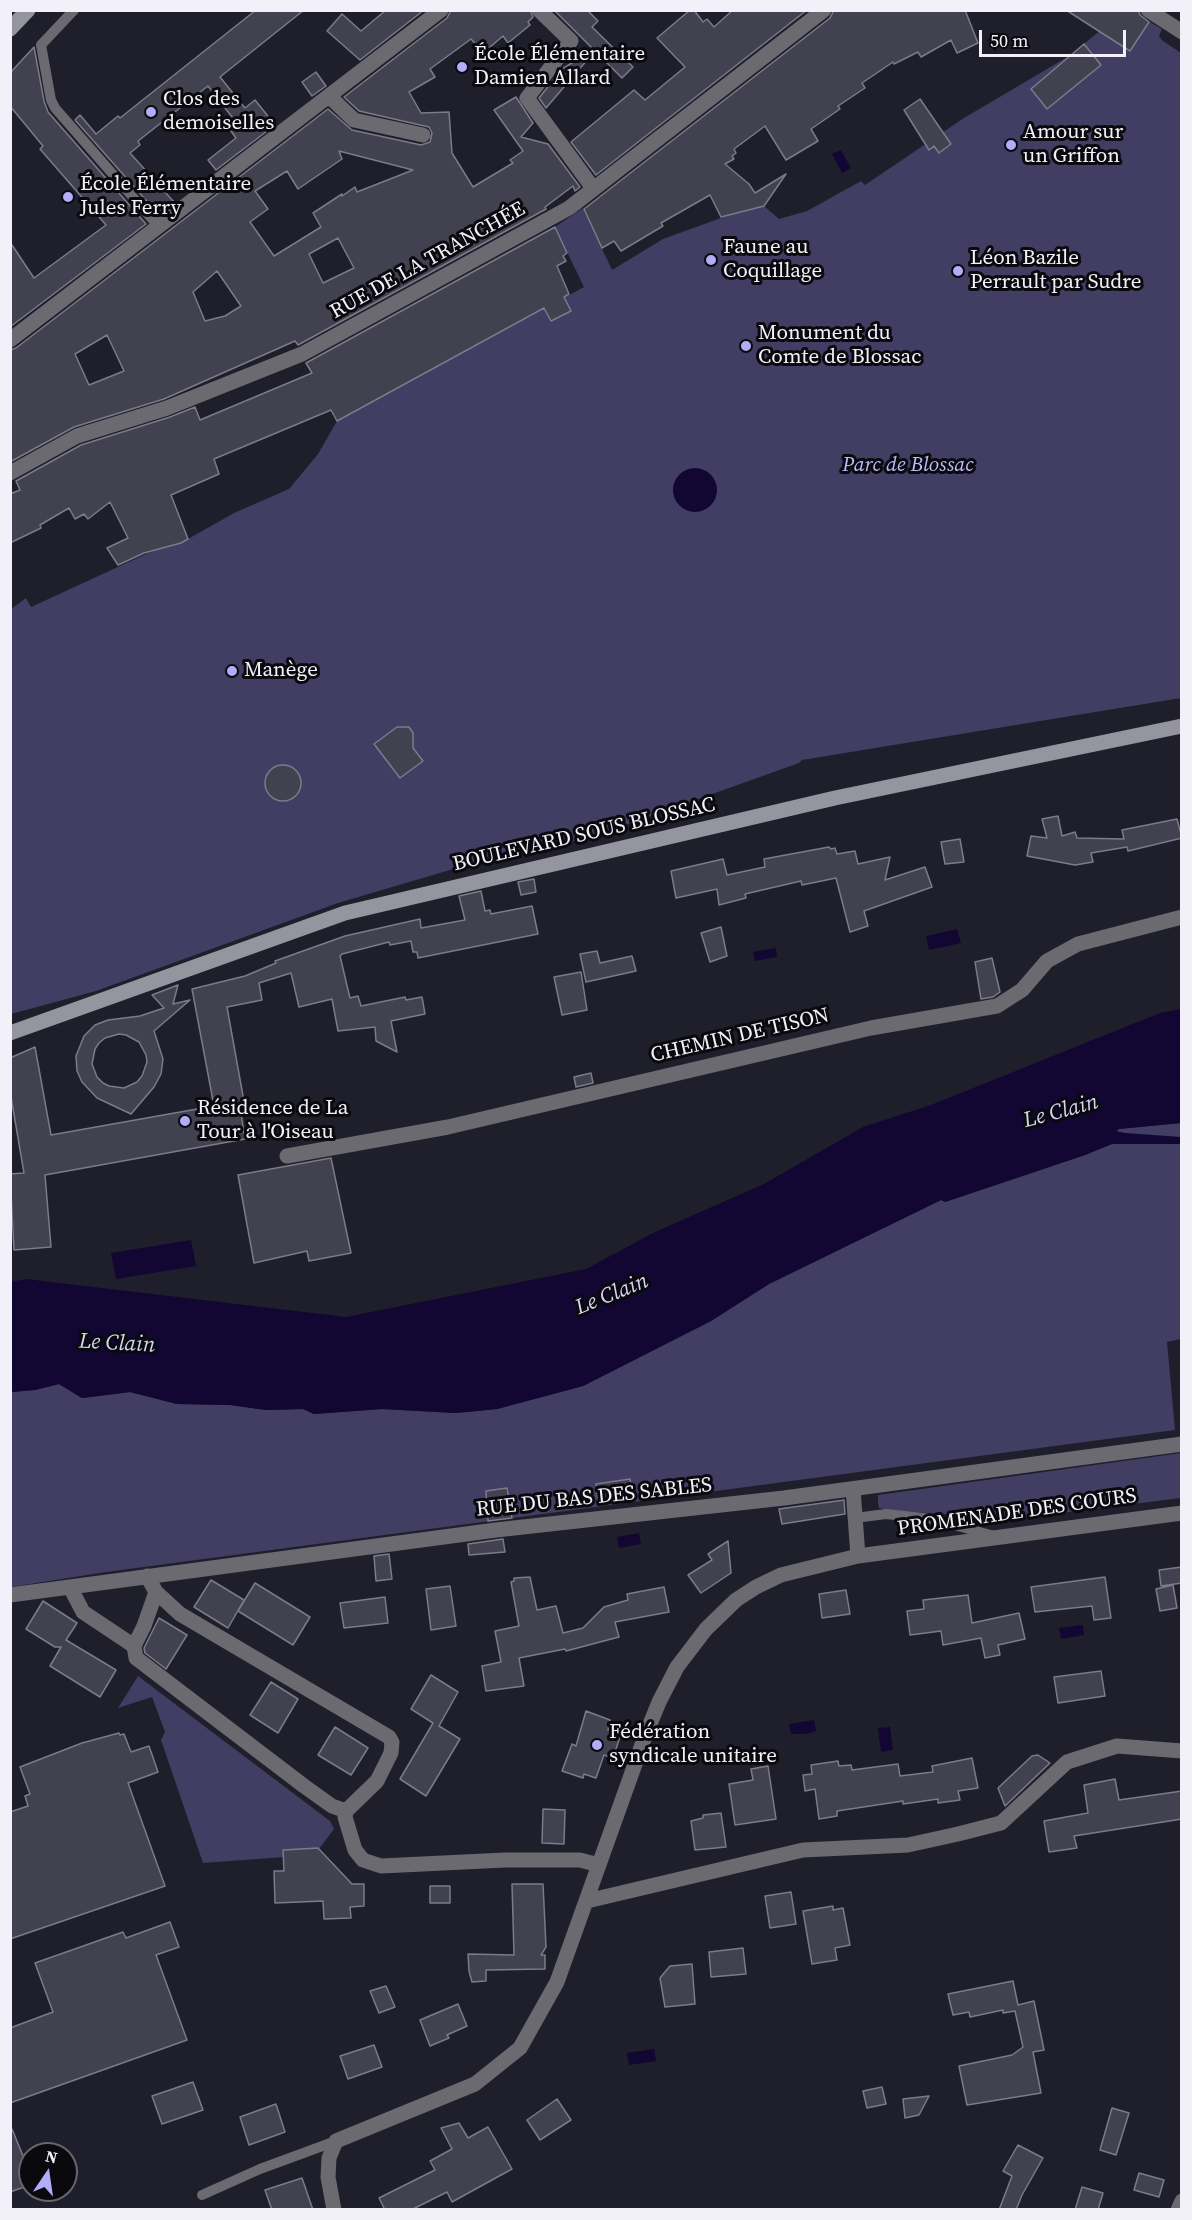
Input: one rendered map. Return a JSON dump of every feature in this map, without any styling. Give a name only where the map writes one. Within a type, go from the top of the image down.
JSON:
[{"type":"main road","points":[[10,29],[27,11]]},
{"type":"main road","name":"BOULEVARD SOUS BLOSSAC","points":[[10,1033],[345,913],[834,798],[1182,726]]},
{"type":"street","points":[[10,340],[441,10]]},
{"type":"street","points":[[539,10],[571,41],[527,98],[592,188]]},
{"type":"street","name":"RUE DE LA TRANCHÉE","points":[[10,473],[76,436],[167,408],[302,354],[569,208],[824,10]]},
{"type":"street","points":[[1148,10],[1182,32]]},
{"type":"street","points":[[329,96],[354,120],[423,135]]},
{"type":"street","name":"CHEMIN DE TISON","points":[[287,1156],[448,1127],[871,1028],[997,1006],[1022,990],[1047,961],[1078,944],[1182,917]]},
{"type":"street","name":"RUE DU BAS DES SABLES","points":[[10,1595],[496,1530],[853,1489],[1182,1444]]},
{"type":"street","points":[[853,1489],[858,1556]]},
{"type":"street","name":"PROMENADE DES COURS","points":[[336,2140],[475,2084],[520,2048],[557,1982],[659,1702],[677,1667],[706,1629],[729,1606],[756,1587],[781,1575],[858,1556],[1182,1513]]},
{"type":"street","points":[[147,1576],[156,1592],[180,1614],[389,1737],[393,1747],[377,1781],[346,1811],[346,1825],[355,1850],[363,1860],[381,1866],[505,1860],[580,1860],[599,1866]]},
{"type":"street","points":[[70,1587],[82,1612],[134,1646]]},
{"type":"street","points":[[156,1592],[134,1646],[136,1659],[332,1806],[346,1811]]},
{"type":"street","points":[[587,1901],[803,1850],[908,1845],[958,1834],[1001,1822],[1067,1762],[1117,1746],[1182,1751]]},
{"type":"street","points":[[334,2210],[328,2177],[328,2158],[336,2140]]},
{"type":"street","points":[[1178,2210],[1182,2201]]},
{"type":"lane","points":[[74,10],[41,45],[51,100],[55,108],[159,227]]},
{"type":"lane","points":[[855,1518],[886,1514],[933,1519],[997,1536]]},
{"type":"lane","points":[[202,2195],[270,2165],[336,2140]]},
{"type":"green space","name":"Parc de Blossac","points":[[1124,11],[1131,11],[1162,29],[1159,36],[1181,53],[1181,698],[802,760],[595,836],[450,870],[338,903],[96,991],[11,1014],[11,609],[26,598],[31,607],[146,554],[188,539],[234,513],[289,489],[318,454],[337,421],[584,287],[555,227],[583,208],[612,270],[663,239],[743,210],[764,206],[779,219],[807,211],[861,181],[865,185],[964,118],[1069,56]]},
{"type":"green space","points":[[1181,1123],[1181,1339],[1167,1342],[1175,1430],[106,1572],[11,1587],[11,1392],[35,1390],[59,1384],[82,1398],[130,1392],[177,1404],[230,1405],[266,1410],[303,1409],[314,1414],[382,1409],[456,1413],[497,1409],[583,1386],[711,1321],[769,1284],[941,1200],[945,1202],[1085,1155],[1112,1144],[1118,1129]]},
{"type":"green space","points":[[1181,1453],[1181,1498],[1013,1519],[879,1508],[878,1495]]},
{"type":"green space","points":[[138,1676],[330,1821],[334,1829],[316,1853],[203,1863],[161,1740],[165,1732],[152,1697],[118,1708]]},
{"type":"water","points":[[841,150],[851,168],[842,173],[832,154]]},
{"type":"water","points":[[695,468],[710,475],[717,490],[710,505],[695,512],[680,505],[673,490],[680,475]]},
{"type":"water","points":[[957,929],[961,943],[929,950],[926,936]]},
{"type":"water","points":[[776,948],[777,957],[755,961],[753,952]]},
{"type":"water","name":"Le Clain","points":[[1181,1009],[1181,1123],[1116,1131],[1181,1137],[1181,1144],[1112,1144],[945,1202],[941,1200],[769,1284],[711,1321],[583,1386],[497,1409],[456,1413],[382,1409],[314,1414],[303,1409],[266,1410],[230,1405],[177,1404],[130,1392],[82,1398],[59,1384],[35,1390],[11,1392],[11,1282],[26,1279],[346,1317],[586,1269],[655,1232],[764,1184],[863,1127],[931,1105],[1160,1013]]},
{"type":"water","points":[[191,1240],[196,1266],[116,1279],[111,1253]]},
{"type":"water","points":[[639,1533],[641,1544],[619,1548],[617,1537]]},
{"type":"water","points":[[1083,1625],[1084,1635],[1061,1639],[1059,1628]]},
{"type":"water","points":[[814,1720],[816,1731],[791,1734],[789,1724]]},
{"type":"water","points":[[890,1727],[893,1750],[881,1752],[878,1728]]},
{"type":"water","points":[[654,2049],[656,2061],[629,2065],[627,2053]]},
{"type":"building","name":"Clos des demoiselles","points":[[256,10],[304,10],[220,77],[245,108],[255,100],[275,125],[216,170],[208,160],[236,138],[225,123],[232,117],[208,86],[138,141],[140,145],[130,153],[174,202],[158,214],[75,120],[80,115],[96,134],[118,116],[120,118]]},
{"type":"building","points":[[386,10],[424,10],[360,60],[327,31],[342,14],[361,31]]},
{"type":"building","points":[[451,10],[530,10],[533,17],[528,22],[530,25],[508,43],[503,36],[483,53],[471,39],[430,69],[435,77],[409,92],[421,113],[449,112],[452,153],[473,187],[513,163],[510,160],[523,151],[494,110],[516,97],[533,123],[521,137],[548,144],[580,187],[575,191],[573,186],[545,207],[546,209],[298,345],[295,341],[164,399],[74,427],[10,462],[10,350],[16,348],[328,109],[352,130],[421,145],[430,142],[432,133],[429,127],[359,111],[344,97],[447,18]],"holes":[[[339,151],[413,170],[357,192],[355,187],[342,196],[342,194],[313,213],[321,227],[274,256],[250,222],[268,209],[255,191],[287,171],[298,189],[342,159]],[[338,238],[354,268],[323,283],[309,254]],[[217,271],[241,306],[225,316],[205,321],[193,292]],[[107,335],[124,371],[89,385],[75,354]]]},
{"type":"building","points":[[554,10],[587,10],[598,21],[592,27],[633,67],[622,78]]},
{"type":"building","points":[[690,10],[694,10],[703,22],[707,19],[714,27],[733,10],[807,10],[596,175],[571,142],[634,90],[645,100],[685,67],[657,38]]},
{"type":"building","points":[[834,10],[965,10],[978,43],[957,53],[951,40],[921,57],[918,52],[894,64],[893,62],[862,83],[865,88],[838,106],[840,109],[811,129],[818,141],[786,160],[765,126],[734,149],[736,153],[732,156],[734,159],[725,164],[749,184],[755,193],[786,174],[764,206],[721,217],[710,195],[661,223],[663,226],[621,251],[614,241],[602,248],[584,209],[830,18]]},
{"type":"building","points":[[1066,10],[1138,10],[1140,15],[1149,22],[1130,51]]},
{"type":"building","points":[[1084,44],[1101,65],[1047,109],[1031,89]]},
{"type":"building","points":[[34,47],[48,112],[146,224],[10,327],[10,242],[34,278],[106,225],[40,149],[43,146],[10,106],[10,73]]},
{"type":"building","points":[[593,50],[594,52],[546,108],[539,98],[562,69]]},
{"type":"building","points":[[316,72],[326,86],[312,96],[302,82]]},
{"type":"building","points":[[920,99],[951,144],[939,153],[934,146],[929,150],[904,110]]},
{"type":"building","points":[[555,227],[567,253],[563,256],[566,261],[557,266],[569,294],[564,297],[571,311],[551,321],[544,308],[337,421],[331,410],[214,459],[219,474],[171,495],[188,539],[144,553],[118,565],[107,548],[128,538],[110,502],[88,519],[84,514],[75,519],[69,508],[40,525],[41,528],[10,543],[10,494],[20,490],[16,481],[81,445],[195,407],[200,420],[312,373],[306,363]]},
{"type":"building","points":[[397,727],[409,727],[413,733],[413,748],[423,761],[400,778],[374,744]]},
{"type":"building","points":[[283,765],[296,770],[301,783],[296,796],[283,801],[270,796],[265,783],[270,770]]},
{"type":"building","points":[[1058,816],[1062,836],[1075,832],[1077,838],[1124,839],[1122,830],[1177,819],[1182,838],[1128,851],[1127,847],[1091,853],[1093,862],[1075,865],[1027,856],[1031,836],[1047,838],[1042,819]]},
{"type":"building","points":[[960,839],[964,862],[945,864],[941,842]]},
{"type":"building","points":[[829,847],[835,848],[837,854],[855,851],[858,864],[890,857],[885,880],[925,867],[932,887],[864,911],[868,926],[850,932],[836,878],[802,885],[801,881],[745,894],[746,898],[719,905],[717,889],[676,898],[671,871],[723,859],[727,875],[765,867],[764,859]]},
{"type":"building","points":[[534,879],[536,892],[521,895],[518,882]]},
{"type":"building","name":"Résidence de La Tour à l'Oiseau","points":[[481,891],[485,911],[490,910],[491,914],[532,906],[538,934],[418,958],[417,952],[413,952],[411,941],[390,945],[389,942],[340,956],[350,998],[358,996],[361,1006],[405,997],[406,1000],[422,997],[425,1014],[391,1021],[397,1052],[376,1041],[375,1027],[338,1031],[332,999],[299,1007],[291,973],[259,983],[262,1000],[227,1007],[245,1107],[240,1107],[245,1139],[45,1175],[51,1247],[14,1250],[10,1174],[24,1173],[10,1091],[10,1058],[35,1047],[51,1135],[214,1106],[192,989],[245,976],[276,963],[275,961],[345,936],[420,919],[421,928],[465,920],[459,896]]},
{"type":"building","points":[[721,927],[727,956],[710,962],[701,933]]},
{"type":"building","points":[[597,951],[600,963],[632,956],[636,971],[586,982],[580,954]]},
{"type":"building","points":[[992,958],[1000,992],[993,997],[981,999],[975,962]]},
{"type":"building","points":[[581,972],[587,1010],[562,1015],[554,977]]},
{"type":"building","points":[[178,985],[173,1004],[190,1000],[154,1031],[163,1059],[161,1074],[154,1087],[131,1114],[97,1098],[82,1082],[77,1071],[76,1056],[84,1036],[95,1025],[108,1020],[140,1016],[164,1008],[152,995]],"holes":[[[119,1034],[139,1042],[147,1062],[137,1082],[124,1088],[109,1086],[97,1077],[92,1064],[95,1049],[105,1038]]]},
{"type":"building","points":[[591,1073],[593,1083],[576,1087],[574,1077]]},
{"type":"building","points":[[331,1158],[351,1253],[309,1261],[307,1251],[254,1263],[238,1175]]},
{"type":"building","points":[[630,1479],[633,1498],[598,1502],[596,1484]]},
{"type":"building","points":[[507,1488],[512,1518],[488,1521],[486,1491]]},
{"type":"building","points":[[844,1500],[845,1514],[782,1524],[779,1509]]},
{"type":"building","points":[[503,1539],[505,1552],[469,1555],[468,1544]]},
{"type":"building","points":[[728,1541],[731,1573],[701,1593],[688,1575],[712,1560],[708,1554]]},
{"type":"building","points":[[389,1554],[392,1579],[376,1581],[374,1556]]},
{"type":"building","points":[[1182,1567],[1182,1583],[1161,1586],[1159,1570]]},
{"type":"building","points":[[530,1577],[537,1610],[556,1606],[563,1633],[583,1628],[604,1607],[628,1600],[627,1594],[664,1587],[669,1612],[615,1622],[619,1637],[566,1651],[565,1649],[519,1658],[524,1686],[486,1691],[482,1666],[501,1662],[495,1631],[519,1626],[511,1582],[514,1578]]},
{"type":"building","points":[[1105,1577],[1111,1618],[1094,1620],[1092,1606],[1035,1612],[1031,1587]]},
{"type":"building","points":[[211,1580],[244,1600],[228,1628],[194,1607]]},
{"type":"building","points":[[255,1583],[310,1617],[293,1645],[238,1611]]},
{"type":"building","points":[[1173,1585],[1177,1608],[1160,1611],[1156,1589]]},
{"type":"building","points":[[450,1586],[456,1626],[431,1630],[426,1589]]},
{"type":"building","points":[[846,1590],[850,1614],[822,1618],[819,1594]]},
{"type":"building","points":[[968,1595],[972,1623],[1019,1613],[1025,1639],[998,1645],[1000,1655],[985,1658],[981,1638],[943,1645],[941,1631],[910,1635],[907,1611],[924,1609],[923,1600]]},
{"type":"building","points":[[385,1597],[388,1623],[344,1628],[340,1603]]},
{"type":"building","points":[[43,1601],[77,1623],[66,1640],[116,1670],[100,1697],[50,1666],[61,1647],[55,1647],[26,1629]]},
{"type":"building","points":[[159,1618],[187,1635],[166,1669],[145,1653],[144,1648]]},
{"type":"building","points":[[1101,1671],[1105,1696],[1058,1703],[1054,1677]]},
{"type":"building","points":[[431,1675],[458,1692],[439,1726],[460,1739],[426,1796],[400,1779],[433,1723],[411,1709]]},
{"type":"building","points":[[271,1682],[298,1699],[278,1733],[250,1715]]},
{"type":"building","name":"Fédération syndicale unitaire","points":[[586,1711],[610,1720],[608,1730],[621,1734],[613,1758],[604,1755],[596,1778],[584,1774],[583,1778],[562,1771],[572,1744],[576,1746]]},
{"type":"building","points":[[335,1727],[368,1748],[351,1775],[318,1755]]},
{"type":"building","points":[[119,1733],[124,1734],[131,1752],[149,1746],[158,1772],[128,1783],[165,1886],[10,1939],[10,1812],[28,1806],[25,1796],[30,1794],[20,1767],[82,1743]]},
{"type":"building","points":[[1038,1755],[1050,1763],[1005,1806],[998,1788],[1032,1756]]},
{"type":"building","points":[[972,1758],[978,1788],[958,1791],[960,1800],[938,1803],[938,1799],[903,1804],[903,1801],[837,1811],[837,1816],[819,1819],[815,1789],[805,1791],[803,1775],[812,1774],[811,1765],[838,1761],[839,1766],[851,1765],[852,1770],[898,1764],[900,1776],[933,1772],[932,1766]]},
{"type":"building","points":[[768,1766],[776,1819],[735,1825],[729,1784],[753,1780],[751,1769]]},
{"type":"building","points":[[1115,1779],[1119,1800],[1182,1791],[1182,1819],[1074,1836],[1077,1848],[1049,1852],[1044,1821],[1088,1813],[1084,1785]]},
{"type":"building","points":[[543,1809],[565,1810],[564,1844],[542,1843]]},
{"type":"building","points":[[721,1813],[726,1847],[695,1850],[691,1821],[703,1818],[703,1815]]},
{"type":"building","points":[[318,1848],[352,1884],[364,1884],[364,1906],[350,1907],[351,1918],[324,1919],[323,1901],[275,1903],[274,1871],[284,1871],[283,1850]]},
{"type":"building","points":[[512,1884],[543,1884],[546,1947],[541,1955],[545,1955],[545,1969],[486,1970],[486,1981],[472,1982],[468,1954],[514,1955]]},
{"type":"building","points":[[430,1886],[450,1886],[450,1903],[430,1903]]},
{"type":"building","points":[[791,1892],[796,1924],[770,1928],[765,1896]]},
{"type":"building","points":[[833,1906],[833,1910],[843,1908],[850,1945],[835,1948],[837,1960],[812,1964],[803,1911]]},
{"type":"building","points":[[170,1922],[179,1947],[156,1955],[187,2040],[10,2103],[10,2028],[53,2012],[35,1963],[123,1932],[126,1938]]},
{"type":"building","points":[[743,1948],[746,1974],[711,1977],[709,1952]]},
{"type":"building","points":[[692,1964],[695,2004],[665,2007],[660,1978],[670,1966]]},
{"type":"building","points":[[1013,1981],[1018,2005],[1034,2001],[1044,2050],[1033,2052],[1041,2093],[967,2105],[959,2066],[1012,2055],[1023,2047],[1015,2011],[1003,2013],[1003,2010],[970,2017],[969,2012],[953,2015],[948,1994]]},
{"type":"building","points":[[386,1986],[395,2007],[379,2013],[370,1991]]},
{"type":"building","points":[[458,2004],[467,2026],[447,2035],[449,2038],[430,2046],[420,2020]]},
{"type":"building","points":[[374,2045],[382,2067],[348,2079],[340,2056]]},
{"type":"building","points":[[193,2082],[203,2110],[162,2124],[152,2096]]},
{"type":"building","points":[[882,2087],[886,2104],[867,2108],[863,2091]]},
{"type":"building","points":[[929,2096],[919,2115],[905,2118],[903,2099]]},
{"type":"building","points":[[557,2099],[571,2120],[540,2140],[527,2120]]},
{"type":"building","points":[[276,2104],[285,2132],[249,2145],[240,2117]]},
{"type":"building","points":[[1112,2108],[1129,2113],[1116,2155],[1100,2150]]},
{"type":"building","points":[[459,2123],[468,2138],[488,2127],[512,2169],[452,2202],[447,2192],[411,2210],[385,2210],[379,2198],[435,2170],[430,2161],[452,2149],[441,2128]]},
{"type":"building","points":[[10,2129],[12,2129],[18,2144],[18,2189],[10,2192]]},
{"type":"building","points":[[1018,2145],[1043,2158],[1016,2210],[999,2210],[1012,2176],[1003,2171]]},
{"type":"building","points":[[1139,2173],[1164,2180],[1159,2197],[1134,2190]]},
{"type":"building","points":[[302,2178],[313,2210],[272,2210],[265,2190]]},
{"type":"building","points":[[1082,2187],[1103,2193],[1098,2210],[1075,2210]]},
{"type":"place","name":"École Élémentaire Damien Allard","points":[[462,67]]},
{"type":"place","name":"Clos des demoiselles","points":[[151,112]]},
{"type":"place","name":"Amour sur un Griffon","points":[[1011,145]]},
{"type":"place","name":"École Élémentaire Jules Ferry","points":[[68,197]]},
{"type":"place","name":"Faune au Coquillage","points":[[711,260]]},
{"type":"place","name":"Léon Bazile Perrault par Sudre","points":[[958,271]]},
{"type":"place","name":"Monument du Comte de Blossac","points":[[746,346]]},
{"type":"place","name":"Manège","points":[[232,671]]},
{"type":"place","name":"Résidence de La Tour à l'Oiseau","points":[[185,1121]]},
{"type":"place","name":"Fédération syndicale unitaire","points":[[597,1745]]}]
